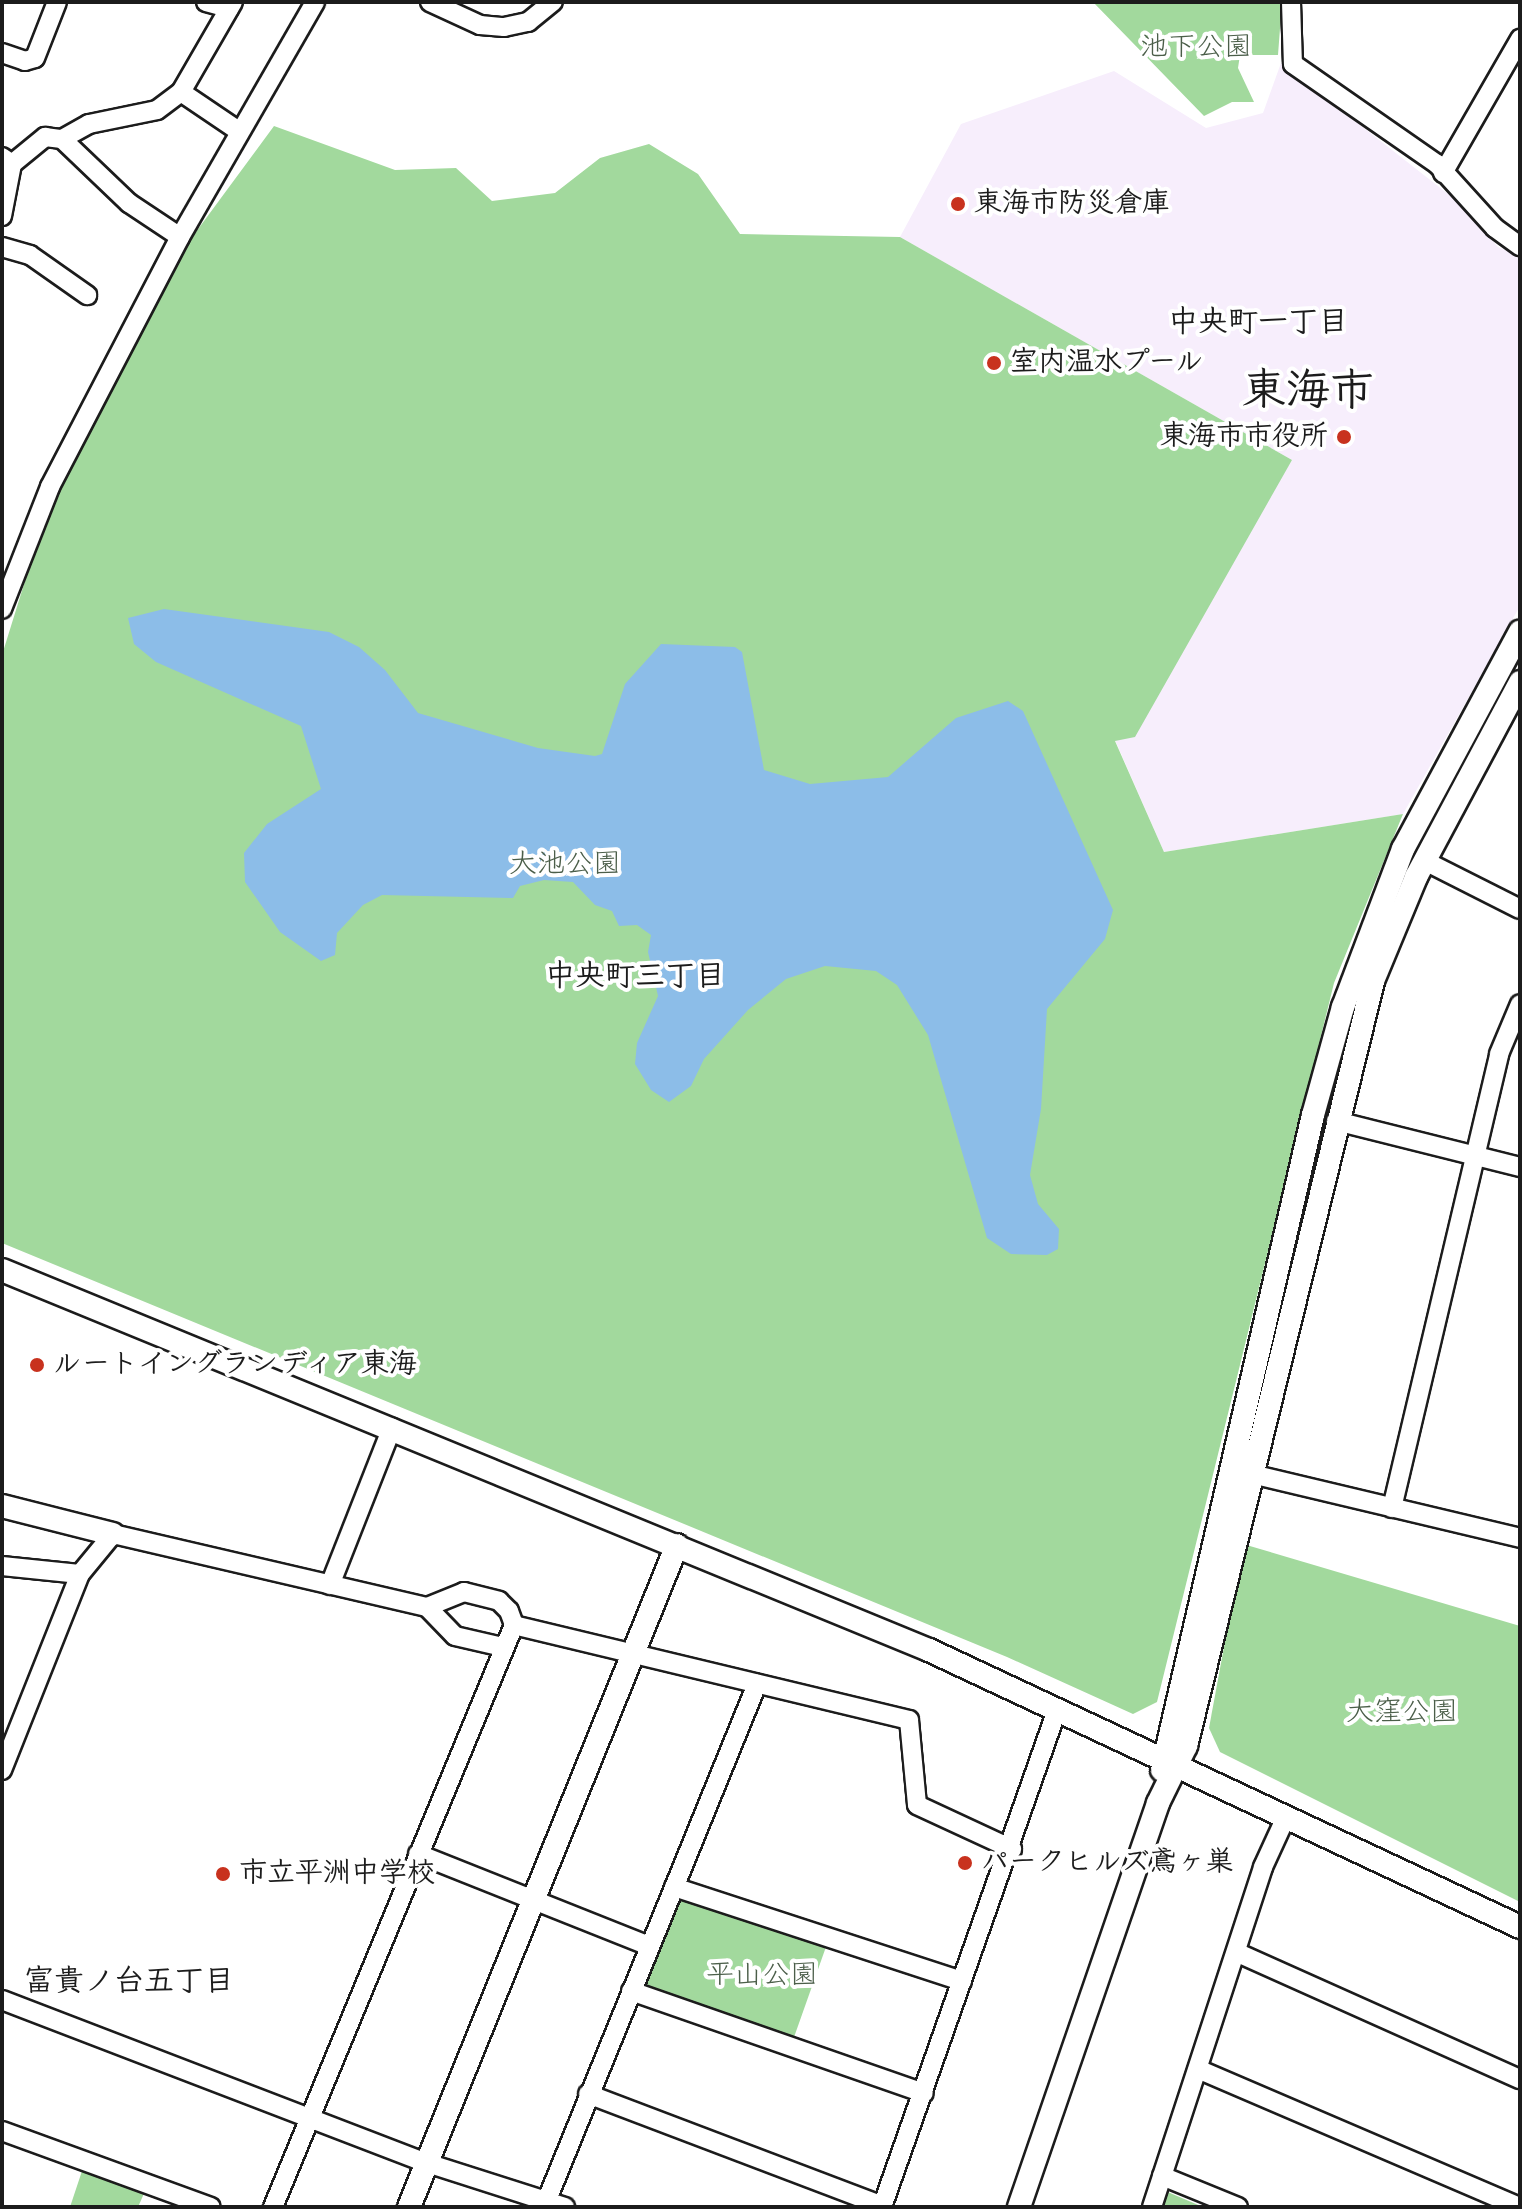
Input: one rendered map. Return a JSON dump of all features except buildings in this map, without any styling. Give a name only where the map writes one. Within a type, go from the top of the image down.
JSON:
[{"type":"street","points":[[2,53],[25,61],[35,58],[57,2]]},
{"type":"street","points":[[2,216],[7,161],[45,137],[62,139],[89,124],[157,110],[181,92],[231,5],[206,2]]},
{"type":"street","points":[[2,609],[50,487],[180,237],[315,2]]},
{"type":"street","points":[[430,2],[480,25],[504,27],[528,22],[553,2]]},
{"type":"street","points":[[1291,2],[1293,64],[1443,173],[1495,228],[1520,246]]},
{"type":"street","points":[[1443,173],[1520,39]]},
{"type":"street","points":[[181,92],[240,132]]},
{"type":"street","points":[[62,139],[129,203],[180,237]]},
{"type":"street","points":[[2,247],[30,255],[87,295]]},
{"type":"street","points":[[1172,1760],[1313,1115],[1343,1007],[1403,849],[1516,646]]},
{"type":"street","points":[[1019,2207],[1172,1760],[1252,1474],[1336,1121],[1373,981],[1425,861],[1520,682]]},
{"type":"street","points":[[1425,861],[1520,909]]},
{"type":"street","points":[[1392,1508],[1499,1054],[1520,1004]]},
{"type":"street","points":[[1336,1121],[1520,1167]]},
{"type":"street","points":[[2,1270],[677,1545],[1172,1760],[1520,1927]]},
{"type":"street","points":[[330,1585],[392,1428]]},
{"type":"street","points":[[1252,1474],[1520,1537]]},
{"type":"street","points":[[2,1506],[427,1607],[455,1636],[503,1647]]},
{"type":"street","points":[[2,1770],[80,1574],[113,1534]]},
{"type":"street","points":[[409,2207],[677,1545]]},
{"type":"street","points":[[3,1571],[80,1574]]},
{"type":"street","points":[[427,1607],[464,1592],[499,1601],[514,1625],[909,1720],[917,1805],[1012,1849]]},
{"type":"street","points":[[273,2207],[514,1625]]},
{"type":"street","points":[[545,2204],[757,1684]]},
{"type":"street","points":[[588,2094],[883,2206],[1012,1849],[1057,1710]]},
{"type":"street","points":[[1152,2207],[1200,2070],[1263,1867],[1286,1817]]},
{"type":"street","points":[[418,1854],[649,1946]]},
{"type":"street","points":[[674,1887],[962,1981]]},
{"type":"street","points":[[1238,1953],[1520,2079]]},
{"type":"street","points":[[631,1991],[924,2093]]},
{"type":"street","points":[[2,2000],[427,2163],[545,2204],[565,2207]]},
{"type":"street","points":[[1200,2070],[1519,2207]]},
{"type":"street","points":[[2,2131],[211,2207]]},
{"type":"street","points":[[1162,2176],[1238,2207]]},
{"type":"shaded area","points":[[1281,63],[1457,201],[1498,247],[1520,256],[1520,606],[1403,814],[1164,852],[1115,740],[1292,460],[900,237],[961,124],[1114,71],[1206,128],[1263,113]]},
{"type":"green space","name":"池下公園","points":[[1093,2],[1282,2],[1278,55],[1240,55],[1238,68],[1254,102],[1232,102],[1204,116]]},
{"type":"green space","name":"大池公園","points":[[274,126],[395,170],[456,168],[492,201],[555,193],[600,158],[649,144],[698,174],[740,234],[900,237],[1292,460],[1135,737],[1115,741],[1164,852],[1403,814],[1334,983],[1157,1702],[1133,1714],[1007,1657],[2,1243],[2,655],[43,523],[190,240]]},
{"type":"green space","name":"大窪公園","points":[[1243,1544],[1520,1626],[1520,1902],[1220,1752],[1209,1728]]},
{"type":"green space","name":"平山公園","points":[[685,1897],[827,1944],[793,2040],[645,1989],[642,1981],[676,1899]]},
{"type":"green space","points":[[84,2165],[146,2189],[138,2207],[70,2207]]},
{"type":"green space","points":[[1163,2190],[1203,2207],[1158,2207]]},
{"type":"water","points":[[164,609],[329,632],[359,647],[385,670],[418,713],[538,748],[595,756],[602,754],[625,684],[661,644],[735,647],[742,652],[764,770],[810,784],[888,777],[956,718],[1008,701],[1023,711],[1113,910],[1105,939],[1047,1009],[1041,1109],[1030,1175],[1038,1204],[1059,1229],[1058,1249],[1047,1255],[1011,1254],[987,1238],[928,1035],[897,985],[876,971],[825,966],[786,979],[748,1010],[704,1059],[691,1086],[669,1102],[651,1090],[635,1064],[637,1043],[658,996],[648,952],[651,935],[637,925],[619,926],[612,911],[595,905],[573,882],[544,880],[520,886],[513,898],[382,895],[363,905],[337,933],[335,955],[321,961],[280,932],[245,882],[244,853],[267,824],[321,789],[301,726],[156,662],[134,644],[128,618]]},
{"type":"place","name":"東海市防災倉庫","points":[[958,204]]},
{"type":"place","name":"室内温水プール","points":[[994,363]]},
{"type":"place","name":"東海市市役所","points":[[1344,437]]},
{"type":"place","name":"ルートイングランディア東海","points":[[37,1365]]},
{"type":"place","name":"パークヒルズ鳶ヶ巣","points":[[965,1863]]},
{"type":"place","name":"市立平洲中学校","points":[[223,1874]]},
{"type":"district","name":"中央町一丁目","points":[[1258,323]]},
{"type":"district","name":"東海市","points":[[1308,392]]},
{"type":"district","name":"中央町三丁目","points":[[635,977]]},
{"type":"district","name":"富貴ノ台五丁目","points":[[129,1982]]}]
